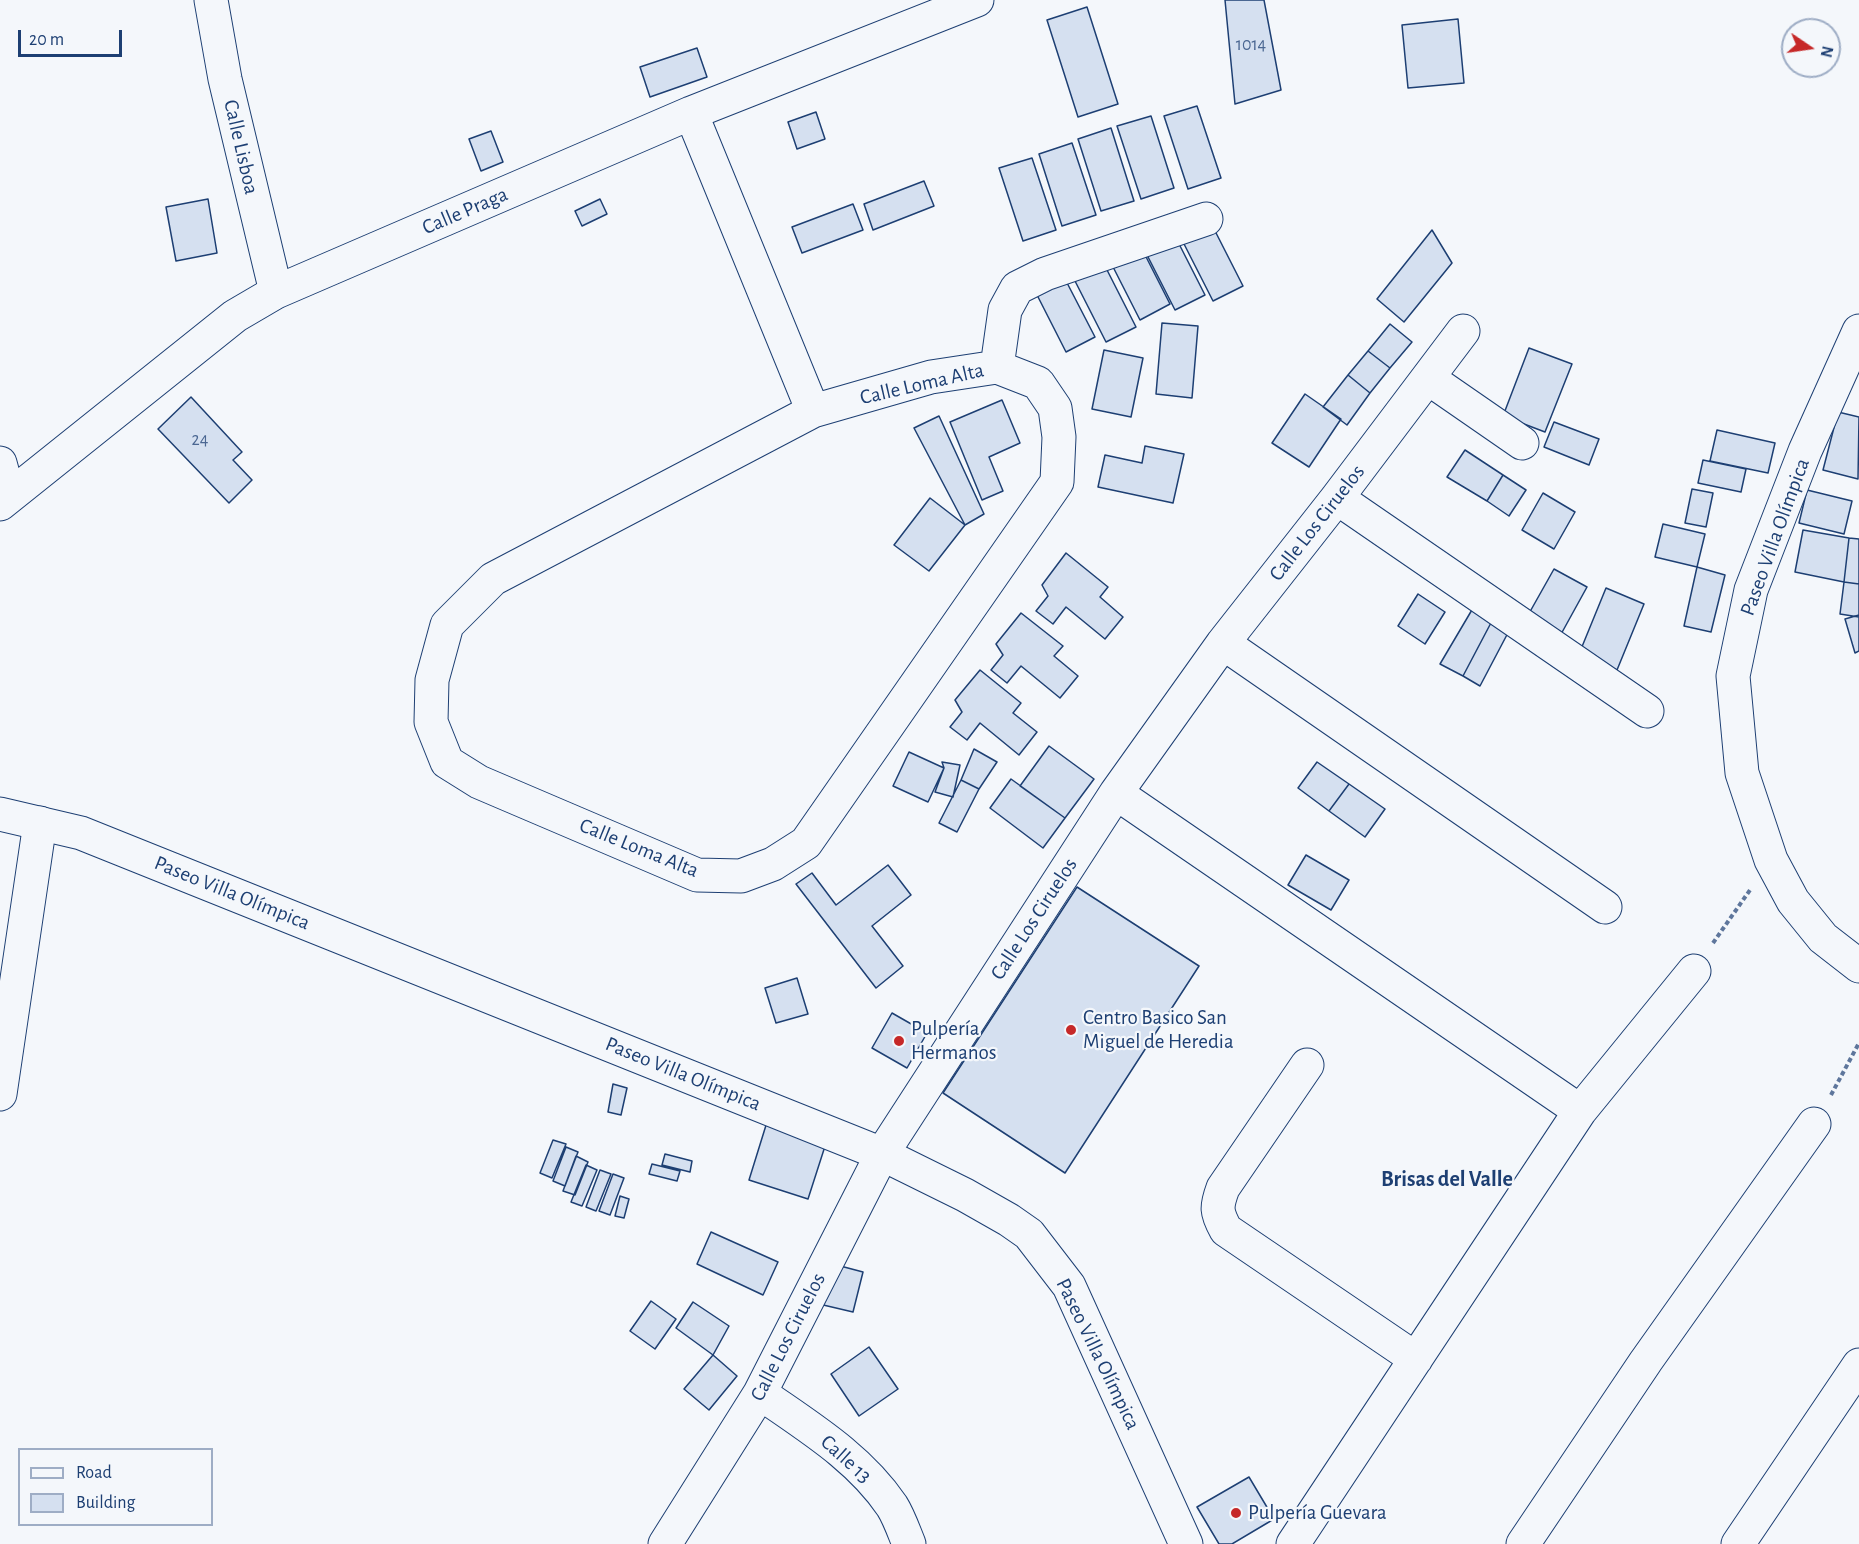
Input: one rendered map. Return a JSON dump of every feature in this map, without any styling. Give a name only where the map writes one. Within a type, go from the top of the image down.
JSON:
[{"type":"street","name":"Calle Lisboa","points":[[211,0],[225,79],[276,292]]},
{"type":"street","name":"Calle Praga","points":[[4,500],[235,316],[276,292],[691,113],[977,0]]},
{"type":"street","points":[[691,113],[813,411]]},
{"type":"street","points":[[997,367],[1005,310],[1017,288],[1045,274],[1206,219]]},
{"type":"street","name":"Calle Los Ciruelos","points":[[665,1544],[760,1393],[882,1154],[1116,793],[1223,643],[1337,498],[1463,331]]},
{"type":"street","name":"Paseo Villa Olímpica","points":[[1859,331],[1805,451],[1752,590],[1733,676],[1742,773],[1771,860],[1793,901],[1815,929],[1859,966]]},
{"type":"street","name":"Calle Loma Alta","points":[[997,367],[1038,382],[1055,408],[1059,437],[1057,482],[806,843],[773,864],[741,876],[697,875],[479,782],[447,762],[431,722],[432,680],[447,626],[493,579],[813,411],[931,377],[997,367]]},
{"type":"street","points":[[1428,378],[1521,443]]},
{"type":"street","points":[[0,463],[4,500]]},
{"type":"street","points":[[1337,498],[1647,711]]},
{"type":"street","points":[[1223,643],[1605,907]]},
{"type":"street","points":[[1116,793],[1580,1111]]},
{"type":"street","name":"Paseo Villa Olímpica","points":[[0,814],[92,837],[882,1154],[965,1195],[1009,1220],[1029,1234],[1069,1286],[1186,1544]]},
{"type":"street","points":[[0,1094],[40,823]]},
{"type":"street","points":[[1293,1544],[1580,1111],[1694,971]]},
{"type":"street","points":[[1306,1065],[1223,1188],[1217,1203],[1218,1216],[1226,1230],[1416,1359]]},
{"type":"street","points":[[1523,1544],[1646,1361],[1814,1124]]},
{"type":"street","points":[[1738,1544],[1859,1365]]},
{"type":"street","name":"Calle 13","points":[[760,1393],[830,1443],[866,1474],[893,1508],[909,1544]]},
{"type":"path","points":[[1694,971],[1771,860]]},
{"type":"path","points":[[1814,1124],[1859,1043]]},
{"type":"building","points":[[1225,0],[1264,0],[1281,90],[1235,104]]},
{"type":"building","points":[[1087,7],[1118,104],[1078,117],[1047,20]]},
{"type":"building","points":[[1458,19],[1464,83],[1408,88],[1402,25]]},
{"type":"building","points":[[697,48],[707,77],[650,97],[640,67]]},
{"type":"building","points":[[1197,106],[1221,178],[1188,189],[1164,116]]},
{"type":"building","points":[[816,112],[825,139],[797,149],[788,122]]},
{"type":"building","points":[[1151,116],[1174,188],[1141,199],[1117,126]]},
{"type":"building","points":[[1111,128],[1134,201],[1101,211],[1078,139]]},
{"type":"building","points":[[491,131],[503,162],[481,171],[469,139]]},
{"type":"building","points":[[1072,143],[1096,215],[1062,226],[1039,154]]},
{"type":"building","points":[[1032,158],[1056,230],[1023,241],[999,168]]},
{"type":"building","points":[[924,181],[934,206],[873,230],[864,204]]},
{"type":"building","points":[[208,199],[217,253],[176,261],[166,207]]},
{"type":"building","points":[[600,199],[607,214],[582,226],[575,211]]},
{"type":"building","points":[[853,204],[863,230],[802,253],[792,227]]},
{"type":"building","points":[[1212,225],[1243,286],[1213,301],[1182,240]]},
{"type":"building","points":[[1432,230],[1452,263],[1404,322],[1377,299]]},
{"type":"building","points":[[1174,234],[1205,295],[1175,310],[1144,249]]},
{"type":"building","points":[[1139,243],[1170,304],[1140,320],[1109,259]]},
{"type":"building","points":[[1105,266],[1136,327],[1106,342],[1075,281]]},
{"type":"building","points":[[1064,277],[1095,337],[1066,352],[1035,291]]},
{"type":"building","points":[[1162,323],[1198,326],[1192,398],[1156,394]]},
{"type":"building","points":[[1390,324],[1412,342],[1390,368],[1368,351]]},
{"type":"building","points":[[1529,348],[1572,364],[1545,432],[1503,416]]},
{"type":"building","points":[[1104,350],[1143,358],[1131,417],[1092,409]]},
{"type":"building","points":[[1368,351],[1390,368],[1370,393],[1348,375]]},
{"type":"building","points":[[1348,375],[1370,393],[1347,425],[1323,407]]},
{"type":"building","points":[[1305,394],[1341,419],[1309,467],[1272,443]]},
{"type":"building","points":[[191,397],[242,452],[233,460],[252,480],[229,503],[158,429]]},
{"type":"building","points":[[1002,400],[1020,443],[989,457],[1003,491],[982,500],[950,422]]},
{"type":"building","points":[[1838,412],[1859,417],[1858,479],[1823,470]]},
{"type":"building","points":[[939,416],[984,514],[965,525],[914,428]]},
{"type":"building","points":[[1554,422],[1599,439],[1589,465],[1544,447]]},
{"type":"building","points":[[1717,430],[1775,443],[1768,473],[1710,461]]},
{"type":"building","points":[[1145,446],[1184,454],[1173,503],[1098,487],[1105,455],[1142,463]]},
{"type":"building","points":[[1465,450],[1503,475],[1487,501],[1447,477]]},
{"type":"building","points":[[1703,460],[1746,469],[1741,492],[1698,483]]},
{"type":"building","points":[[1503,475],[1526,490],[1509,516],[1487,501]]},
{"type":"building","points":[[1692,489],[1713,493],[1706,527],[1685,523]]},
{"type":"building","points":[[1807,490],[1852,501],[1844,534],[1799,523]]},
{"type":"building","points":[[1543,493],[1575,512],[1554,549],[1522,530]]},
{"type":"building","points":[[930,498],[965,525],[929,571],[894,545]]},
{"type":"building","points":[[1663,524],[1705,534],[1697,567],[1655,557]]},
{"type":"building","points":[[1803,530],[1849,538],[1844,582],[1795,572]]},
{"type":"building","points":[[1849,538],[1859,539],[1859,584],[1844,582]]},
{"type":"building","points":[[1066,553],[1108,587],[1100,597],[1123,617],[1105,639],[1066,607],[1053,624],[1036,611],[1048,596],[1042,585]]},
{"type":"building","points":[[1697,567],[1725,575],[1711,632],[1684,626]]},
{"type":"building","points":[[1554,569],[1587,587],[1560,636],[1527,617]]},
{"type":"building","points":[[1844,582],[1859,584],[1859,617],[1840,614]]},
{"type":"building","points":[[1606,588],[1644,604],[1617,670],[1579,654]]},
{"type":"building","points":[[1418,594],[1445,612],[1425,644],[1398,626]]},
{"type":"building","points":[[1476,603],[1493,619],[1463,676],[1440,664]]},
{"type":"building","points":[[1021,613],[1063,646],[1054,656],[1078,676],[1060,698],[1021,666],[1007,683],[991,670],[1003,655],[996,644]]},
{"type":"building","points":[[1859,615],[1859,651],[1855,653],[1845,619]]},
{"type":"building","points":[[1493,619],[1510,629],[1480,686],[1463,676]]},
{"type":"building","points":[[980,670],[1021,703],[1013,713],[1037,732],[1019,755],[980,723],[967,740],[950,727],[962,712],[955,700]]},
{"type":"building","points":[[1049,746],[1094,779],[1065,818],[1020,786]]},
{"type":"building","points":[[974,749],[997,762],[979,789],[961,780]]},
{"type":"building","points":[[909,752],[944,768],[928,802],[893,786]]},
{"type":"building","points":[[942,762],[960,765],[953,797],[935,792],[944,768]]},
{"type":"building","points":[[1317,762],[1349,784],[1329,811],[1298,788]]},
{"type":"building","points":[[1011,779],[1065,818],[1043,848],[990,808]]},
{"type":"building","points":[[961,780],[979,789],[957,832],[939,823]]},
{"type":"building","points":[[1349,784],[1385,809],[1365,837],[1329,811]]},
{"type":"building","points":[[1306,855],[1349,880],[1331,910],[1288,885]]},
{"type":"building","points":[[888,865],[911,895],[872,926],[903,966],[876,988],[796,884],[812,873],[836,905]]},
{"type":"building","name":"Centro Basico San Miguel de Heredia","points":[[1077,887],[1199,966],[1065,1173],[943,1093]]},
{"type":"building","points":[[797,978],[808,1014],[776,1023],[765,988]]},
{"type":"building","name":"Pulpería Hermanos","points":[[892,1013],[927,1033],[907,1068],[872,1048]]},
{"type":"building","points":[[613,1084],[627,1088],[621,1115],[608,1112]]},
{"type":"building","points":[[767,1122],[827,1140],[808,1199],[749,1180]]},
{"type":"building","points":[[553,1140],[566,1144],[552,1178],[540,1173]]},
{"type":"building","points":[[566,1147],[578,1152],[565,1186],[553,1181]]},
{"type":"building","points":[[665,1154],[692,1161],[690,1172],[662,1165]]},
{"type":"building","points":[[576,1156],[588,1162],[575,1195],[563,1191]]},
{"type":"building","points":[[652,1164],[680,1171],[677,1181],[649,1174]]},
{"type":"building","points":[[586,1165],[597,1170],[582,1206],[571,1202]]},
{"type":"building","points":[[600,1170],[611,1174],[596,1211],[586,1207]]},
{"type":"building","points":[[613,1174],[624,1178],[610,1215],[599,1211]]},
{"type":"building","points":[[620,1196],[629,1199],[624,1218],[615,1216]]},
{"type":"building","points":[[711,1232],[778,1262],[763,1295],[697,1264]]},
{"type":"building","points":[[829,1263],[863,1272],[853,1312],[819,1304]]},
{"type":"building","points":[[651,1301],[676,1319],[655,1349],[630,1331]]},
{"type":"building","points":[[693,1302],[729,1326],[713,1355],[676,1328]]},
{"type":"building","points":[[869,1347],[898,1389],[859,1416],[831,1374]]},
{"type":"building","points":[[713,1355],[737,1376],[709,1410],[684,1389]]},
{"type":"building","name":"Pulpería Guevara","points":[[1249,1477],[1274,1519],[1232,1544],[1219,1544],[1197,1507]]},
{"type":"place","name":"Centro Basico San Miguel de Heredia","points":[[1071,1030]]},
{"type":"place","name":"Pulpería Hermanos","points":[[899,1041]]},
{"type":"place","name":"Pulpería Guevara","points":[[1236,1513]]},
{"type":"district","name":"Brisas del Valle","points":[[1447,1179]]}]
